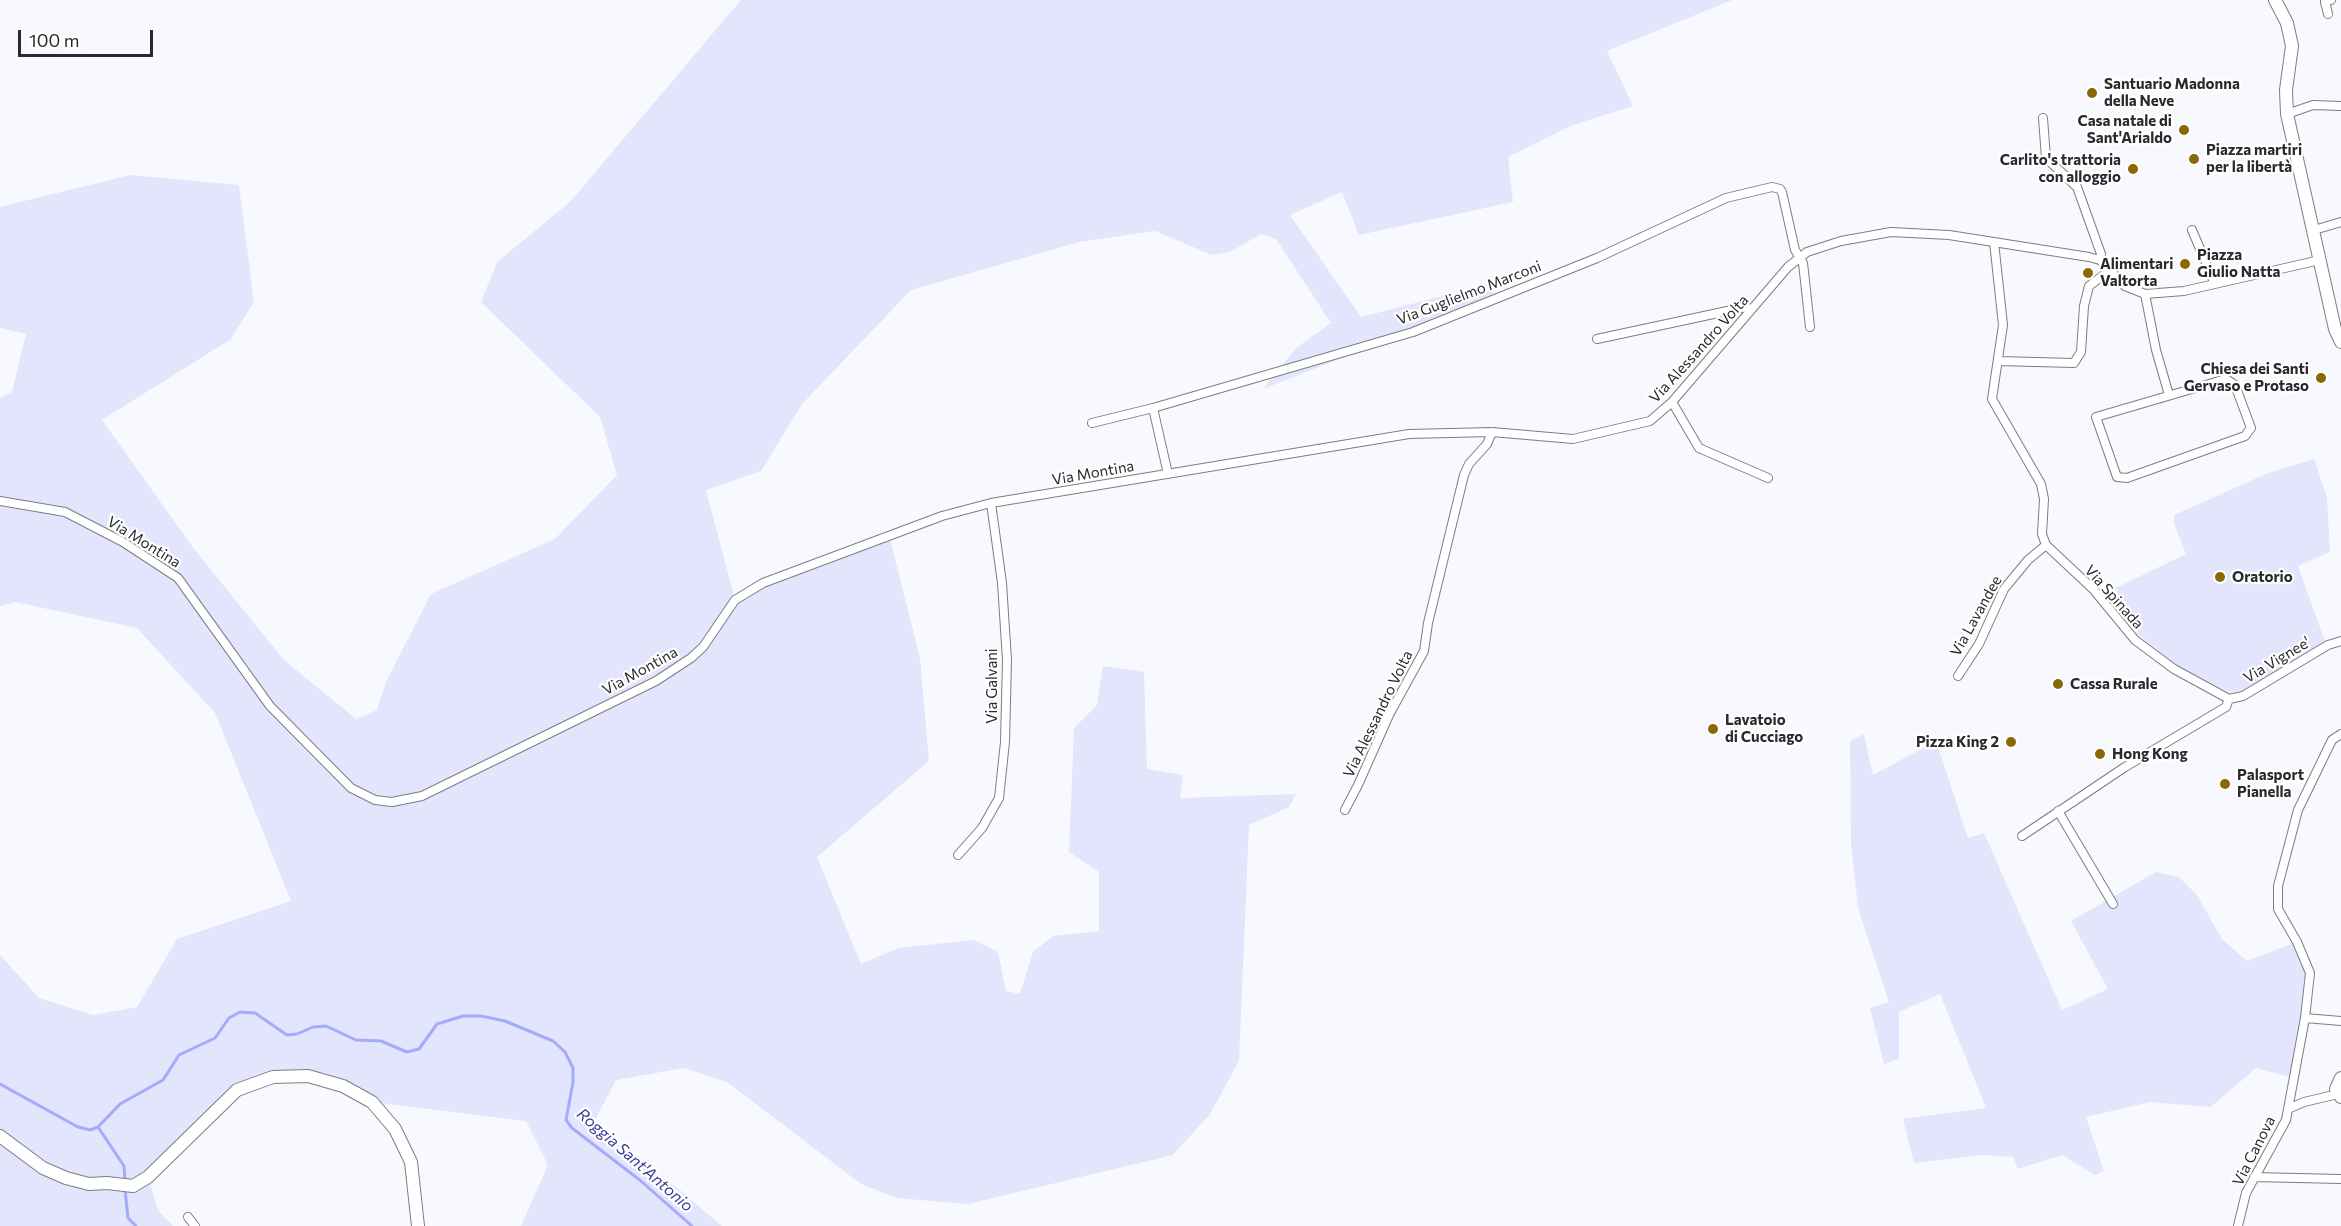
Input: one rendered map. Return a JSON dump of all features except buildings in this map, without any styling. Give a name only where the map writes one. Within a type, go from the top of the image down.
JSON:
[{"type":"main road","points":[[2275,0],[2287,23],[2292,46],[2286,90],[2287,114],[2336,329],[2341,342]]},
{"type":"main road","points":[[0,1136],[43,1168],[89,1184],[107,1183],[133,1186],[148,1177],[237,1090],[273,1077],[308,1076],[343,1086],[372,1102],[395,1129],[411,1162],[418,1226]]},
{"type":"main road","points":[[2339,1095],[2337,1085],[2341,1078]]},
{"type":"street","points":[[2328,14],[2325,2],[2331,0]]},
{"type":"street","points":[[2287,114],[2313,105],[2341,106]]},
{"type":"street","points":[[2043,118],[2046,158],[2077,187],[2101,254],[2100,260],[2125,286],[2145,294],[2184,291],[2320,260]]},
{"type":"street","name":"Via Guglielmo Marconi","points":[[1092,423],[1153,408],[1413,332],[1597,258],[1726,198],[1772,187],[1780,189],[1799,258]]},
{"type":"street","points":[[2314,230],[2341,222]]},
{"type":"street","points":[[2192,230],[2215,284]]},
{"type":"street","name":"Via Alessandro Volta","points":[[1345,810],[1390,713],[1424,651],[1428,623],[1464,475],[1469,464],[1487,444],[1492,432],[1573,439],[1650,422],[1672,402],[1799,258],[1820,247],[1878,233],[1949,236],[2100,260]]},
{"type":"street","points":[[1994,242],[2003,325],[1992,399],[2041,484],[2044,499],[2042,534],[2046,545]]},
{"type":"street","points":[[1799,258],[1803,263],[1810,327]]},
{"type":"street","points":[[1998,360],[2074,363],[2081,352],[2084,306],[2089,286],[2109,271]]},
{"type":"street","points":[[2145,294],[2156,350],[2169,395]]},
{"type":"street","points":[[1597,339],[1746,307],[1751,310]]},
{"type":"street","points":[[2226,379],[2235,385],[2251,428],[2245,436],[2127,478],[2117,477],[2096,417],[2169,395],[2226,379]]},
{"type":"street","points":[[1672,402],[1698,448],[1768,478]]},
{"type":"street","points":[[1153,408],[1168,474]]},
{"type":"street","name":"Via Montina","points":[[0,501],[65,512],[123,542],[178,578],[248,678],[277,714],[351,788],[369,798],[392,802],[422,796],[656,681],[691,658],[703,647],[735,600],[763,583],[942,516],[991,503],[1408,434],[1492,432]]},
{"type":"street","name":"Via Galvani","points":[[958,855],[982,828],[999,798],[1005,742],[1006,660],[1002,583],[991,503]]},
{"type":"street","name":"Via Lavandee","points":[[1958,676],[1979,644],[2004,588],[2028,560],[2046,545]]},
{"type":"street","name":"Via Spinada","points":[[2046,545],[2093,589],[2135,640],[2174,669],[2229,699]]},
{"type":"street","name":"Via Vignee'","points":[[2022,836],[2125,767],[2226,707],[2229,699],[2243,696],[2340,642]]},
{"type":"street","name":"Via Canova","points":[[2238,1226],[2246,1193],[2281,1131],[2288,1110],[2305,1018],[2310,973],[2278,909],[2278,886],[2298,810],[2332,740],[2341,734]]},
{"type":"street","points":[[2058,811],[2113,904]]},
{"type":"street","points":[[2305,1018],[2341,1021]]},
{"type":"street","points":[[2288,1110],[2304,1102],[2339,1095]]},
{"type":"street","points":[[2254,1177],[2341,1179]]},
{"type":"street","points":[[188,1217],[195,1226]]},
{"type":"shaded area","points":[[741,0],[1732,0],[1607,51],[1633,106],[1573,125],[1508,157],[1513,202],[1359,235],[1342,192],[1290,215],[1361,317],[1478,287],[1500,296],[1263,389],[1296,348],[1331,323],[1276,239],[1261,234],[1230,252],[1212,255],[1155,231],[1079,242],[911,290],[802,404],[761,471],[706,490],[735,600],[763,583],[889,535],[920,658],[929,761],[817,857],[861,964],[898,948],[974,940],[998,952],[1006,991],[1020,994],[1033,952],[1053,936],[1099,931],[1099,872],[1069,852],[1074,728],[1097,705],[1103,666],[1144,672],[1147,769],[1183,775],[1180,798],[1296,794],[1289,807],[1249,825],[1239,1061],[1210,1114],[1173,1155],[968,1204],[896,1198],[861,1184],[727,1082],[684,1068],[616,1080],[592,1126],[681,1191],[722,1226],[521,1226],[548,1165],[526,1121],[372,1102],[308,1076],[237,1090],[148,1177],[158,1210],[173,1226],[0,1226],[0,955],[39,998],[93,1015],[137,1007],[177,939],[291,901],[215,713],[137,628],[15,602],[0,606],[0,398],[12,392],[26,334],[0,328],[0,207],[130,175],[239,185],[254,302],[231,339],[102,420],[194,549],[284,660],[356,719],[377,710],[386,682],[431,594],[555,539],[617,475],[600,417],[481,302],[497,262],[570,202]]},
{"type":"shaded area","name":"Oratorio","points":[[2314,459],[2327,498],[2330,552],[2298,566],[2326,644],[2242,691],[2231,692],[2176,665],[2138,634],[2124,614],[2116,588],[2186,554],[2174,524],[2174,515],[2268,473]]},
{"type":"shaded area","points":[[1864,734],[1873,775],[1936,741],[1968,838],[1984,833],[2062,1010],[2108,989],[2071,921],[2156,872],[2179,877],[2197,895],[2222,939],[2247,961],[2297,942],[2310,973],[2294,1078],[2256,1068],[2211,1107],[2150,1102],[2086,1117],[2104,1171],[2095,1175],[2062,1155],[2018,1169],[2013,1157],[1982,1155],[1914,1163],[1903,1119],[1986,1108],[1940,994],[1899,1012],[1899,1059],[1884,1064],[1870,1008],[1889,1002],[1858,908],[1851,843],[1850,741]]},
{"type":"waterway","name":"Roggia Sant'Antonio","points":[[0,1084],[78,1127],[90,1130],[98,1127],[120,1104],[163,1080],[179,1055],[215,1038],[229,1018],[240,1012],[255,1013],[287,1035],[297,1034],[313,1027],[326,1026],[356,1040],[381,1041],[407,1052],[419,1049],[437,1024],[463,1016],[481,1016],[505,1021],[553,1041],[565,1052],[573,1068],[573,1082],[566,1120],[572,1128],[641,1181],[692,1226]]},
{"type":"waterway","points":[[98,1127],[124,1166],[125,1180]]},
{"type":"waterway","points":[[125,1190],[128,1218],[136,1226]]},
{"type":"place","name":"Santuario Madonna della Neve","points":[[2092,93]]},
{"type":"place","name":"Casa natale di Sant'Arialdo","points":[[2184,130]]},
{"type":"place","name":"Piazza martiri per la libertà","points":[[2194,159]]},
{"type":"place","name":"Carlito's trattoria con alloggio","points":[[2133,169]]},
{"type":"place","name":"Piazza Giulio Natta","points":[[2185,264]]},
{"type":"place","name":"Alimentari Valtorta","points":[[2088,273]]},
{"type":"place","name":"Chiesa dei Santi Gervaso e Protaso","points":[[2321,378]]},
{"type":"place","name":"Oratorio","points":[[2220,577]]},
{"type":"place","name":"Cassa Rurale","points":[[2058,684]]},
{"type":"place","name":"Lavatoio di Cucciago","points":[[1713,729]]},
{"type":"place","name":"Pizza King 2","points":[[2011,742]]},
{"type":"place","name":"Hong Kong","points":[[2100,754]]},
{"type":"place","name":"Palasport Pianella","points":[[2225,784]]}]
